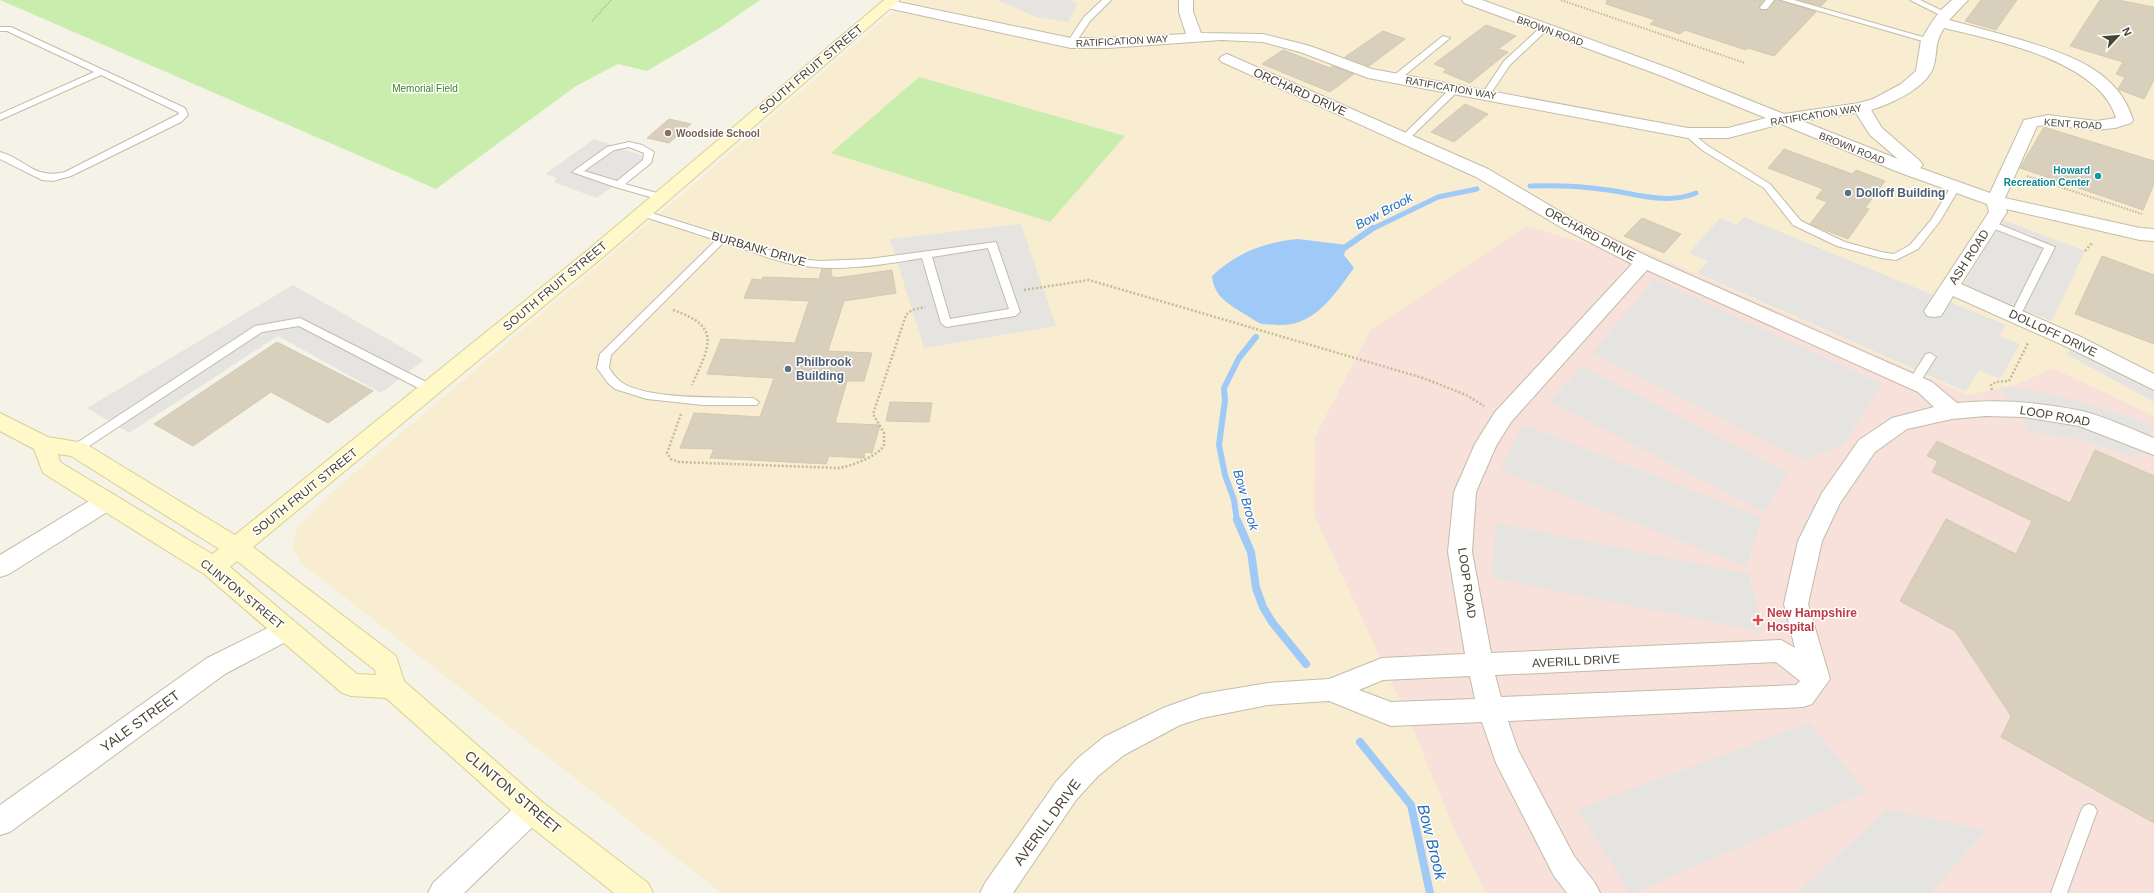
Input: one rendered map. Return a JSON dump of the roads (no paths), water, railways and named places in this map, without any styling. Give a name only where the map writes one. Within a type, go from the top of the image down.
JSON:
[{"type":"main road","name":"SOUTH FRUIT STREET","points":[[213,567],[642,213],[890,2]]},
{"type":"main road","points":[[0,421],[43,444],[76,449],[237,548],[387,664],[392,687]]},
{"type":"main road","name":"CLINTON STREET","points":[[43,444],[51,466],[213,567],[351,685],[392,687],[531,810],[638,893]]},
{"type":"street","points":[[1186,0],[1186,12],[1194,37]]},
{"type":"street","name":"BROWN ROAD","points":[[1469,0],[1544,29],[1668,73],[1781,119],[1955,187],[1995,201],[2121,230],[2154,235]]},
{"type":"street","name":"RATIFICATION WAY","points":[[890,2],[1071,43],[1108,44],[1194,37],[1242,36],[1286,43],[1368,73],[1688,133],[1728,133],[1781,119],[1861,108],[1879,102],[1907,87],[1923,73],[1926,65],[1929,40],[1942,18],[1961,0]]},
{"type":"street","name":"KENT ROAD","points":[[1942,18],[2067,60],[2084,70],[2107,90],[2123,111],[2125,120],[2113,125],[2093,127],[2048,120],[2030,123],[1995,201]]},
{"type":"street","name":"ORCHARD DRIVE","points":[[1227,59],[1482,174],[1570,225],[1644,262],[1925,387],[1952,411]]},
{"type":"street","points":[[1861,108],[1871,125],[1882,137],[1927,176]]},
{"type":"street","name":"ASH ROAD","points":[[1934,312],[1998,212],[1995,201]]},
{"type":"street","points":[[2121,230],[2154,248]]},
{"type":"street","name":"LOOP ROAD","points":[[1585,893],[1564,866],[1506,754],[1491,710],[1480,665],[1460,552],[1466,492],[1486,444],[1503,417],[1644,262]]},
{"type":"street","name":"DOLLOFF DRIVE","points":[[1950,287],[2072,340],[2154,383]]},
{"type":"street","name":"LOOP ROAD","points":[[1952,411],[2024,409],[2082,418],[2154,447]]},
{"type":"street","points":[[1816,679],[1796,604],[1810,541],[1830,499],[1866,446],[1900,423],[1952,411]]},
{"type":"street","points":[[4,565],[107,501]]},
{"type":"street","name":"YALE STREET","points":[[0,822],[216,666],[286,630]]},
{"type":"street","name":"AVERILL DRIVE","points":[[995,893],[1066,791],[1088,767],[1114,746],[1172,716],[1202,706],[1268,694],[1330,690],[1382,669],[1780,651],[1816,679],[1803,696],[1391,714],[1330,690]]},
{"type":"street","points":[[443,893],[531,810]]},
{"type":"lane","points":[[1071,43],[1087,19],[1107,0]]},
{"type":"lane","points":[[1764,7],[1770,0]]},
{"type":"lane","points":[[1785,0],[1929,40]]},
{"type":"lane","points":[[1914,0],[1942,18]]},
{"type":"lane","points":[[0,28],[8,29],[182,110],[184,115],[178,120],[74,171],[53,178],[42,178],[0,155]]},
{"type":"lane","points":[[1486,94],[1507,64],[1544,29]]},
{"type":"lane","points":[[1396,78],[1446,38]]},
{"type":"lane","points":[[0,117],[100,72]]},
{"type":"lane","points":[[1404,139],[1455,89]]},
{"type":"lane","points":[[1688,133],[1704,148],[1767,186],[1797,223],[1812,232],[1841,244],[1881,256],[1896,257],[1914,247],[1934,221],[1955,187]]},
{"type":"lane","points":[[618,185],[648,161],[649,152],[643,148],[631,144],[618,145],[608,148],[577,172],[618,185],[661,197]]},
{"type":"lane","name":"BURBANK DRIVE","points":[[642,213],[797,262],[819,265],[866,262],[926,253],[992,244],[1015,312],[946,323],[926,253]]},
{"type":"lane","points":[[1991,224],[2050,247],[2015,316]]},
{"type":"lane","points":[[722,239],[606,354],[604,368],[609,378],[618,386],[648,395],[687,399],[753,402]]},
{"type":"lane","points":[[76,449],[259,329],[300,322],[430,389]]},
{"type":"lane","points":[[1914,382],[1930,358]]},
{"type":"lane","points":[[2059,893],[2089,811]]},
{"type":"water","points":[[1298,239],[1347,245],[1344,255],[1354,268],[1339,289],[1313,315],[1302,321],[1290,324],[1261,324],[1228,303],[1217,292],[1212,276],[1231,261],[1263,246]]},
{"type":"waterway","name":"Bow Brook","points":[[1530,186],[1588,188],[1652,198],[1674,198],[1696,193]]},
{"type":"waterway","name":"Bow Brook","points":[[1372,229],[1438,197],[1477,189]]},
{"type":"waterway","name":"Bow Brook","points":[[1340,251],[1373,228]]},
{"type":"waterway","name":"Bow Brook","points":[[1237,521],[1234,500],[1225,475],[1219,445],[1225,400],[1224,388],[1239,358],[1256,337]]},
{"type":"waterway","name":"Bow Brook","points":[[1237,520],[1251,552],[1256,588],[1263,607],[1272,622],[1306,664]]},
{"type":"waterway","name":"Bow Brook","points":[[1360,742],[1411,805],[1430,893]]},
{"type":"place","name":"Woodside School","points":[[668,133]]},
{"type":"place","name":"Howard Recreation Center","points":[[2098,176]]},
{"type":"place","name":"Dolloff Building","points":[[1848,193]]},
{"type":"place","name":"Philbrook Building","points":[[788,369]]},
{"type":"place","name":"New Hampshire Hospital","points":[[1758,620]]},
{"type":"park label","name":"Memorial Field","points":[[425,88]]}]
